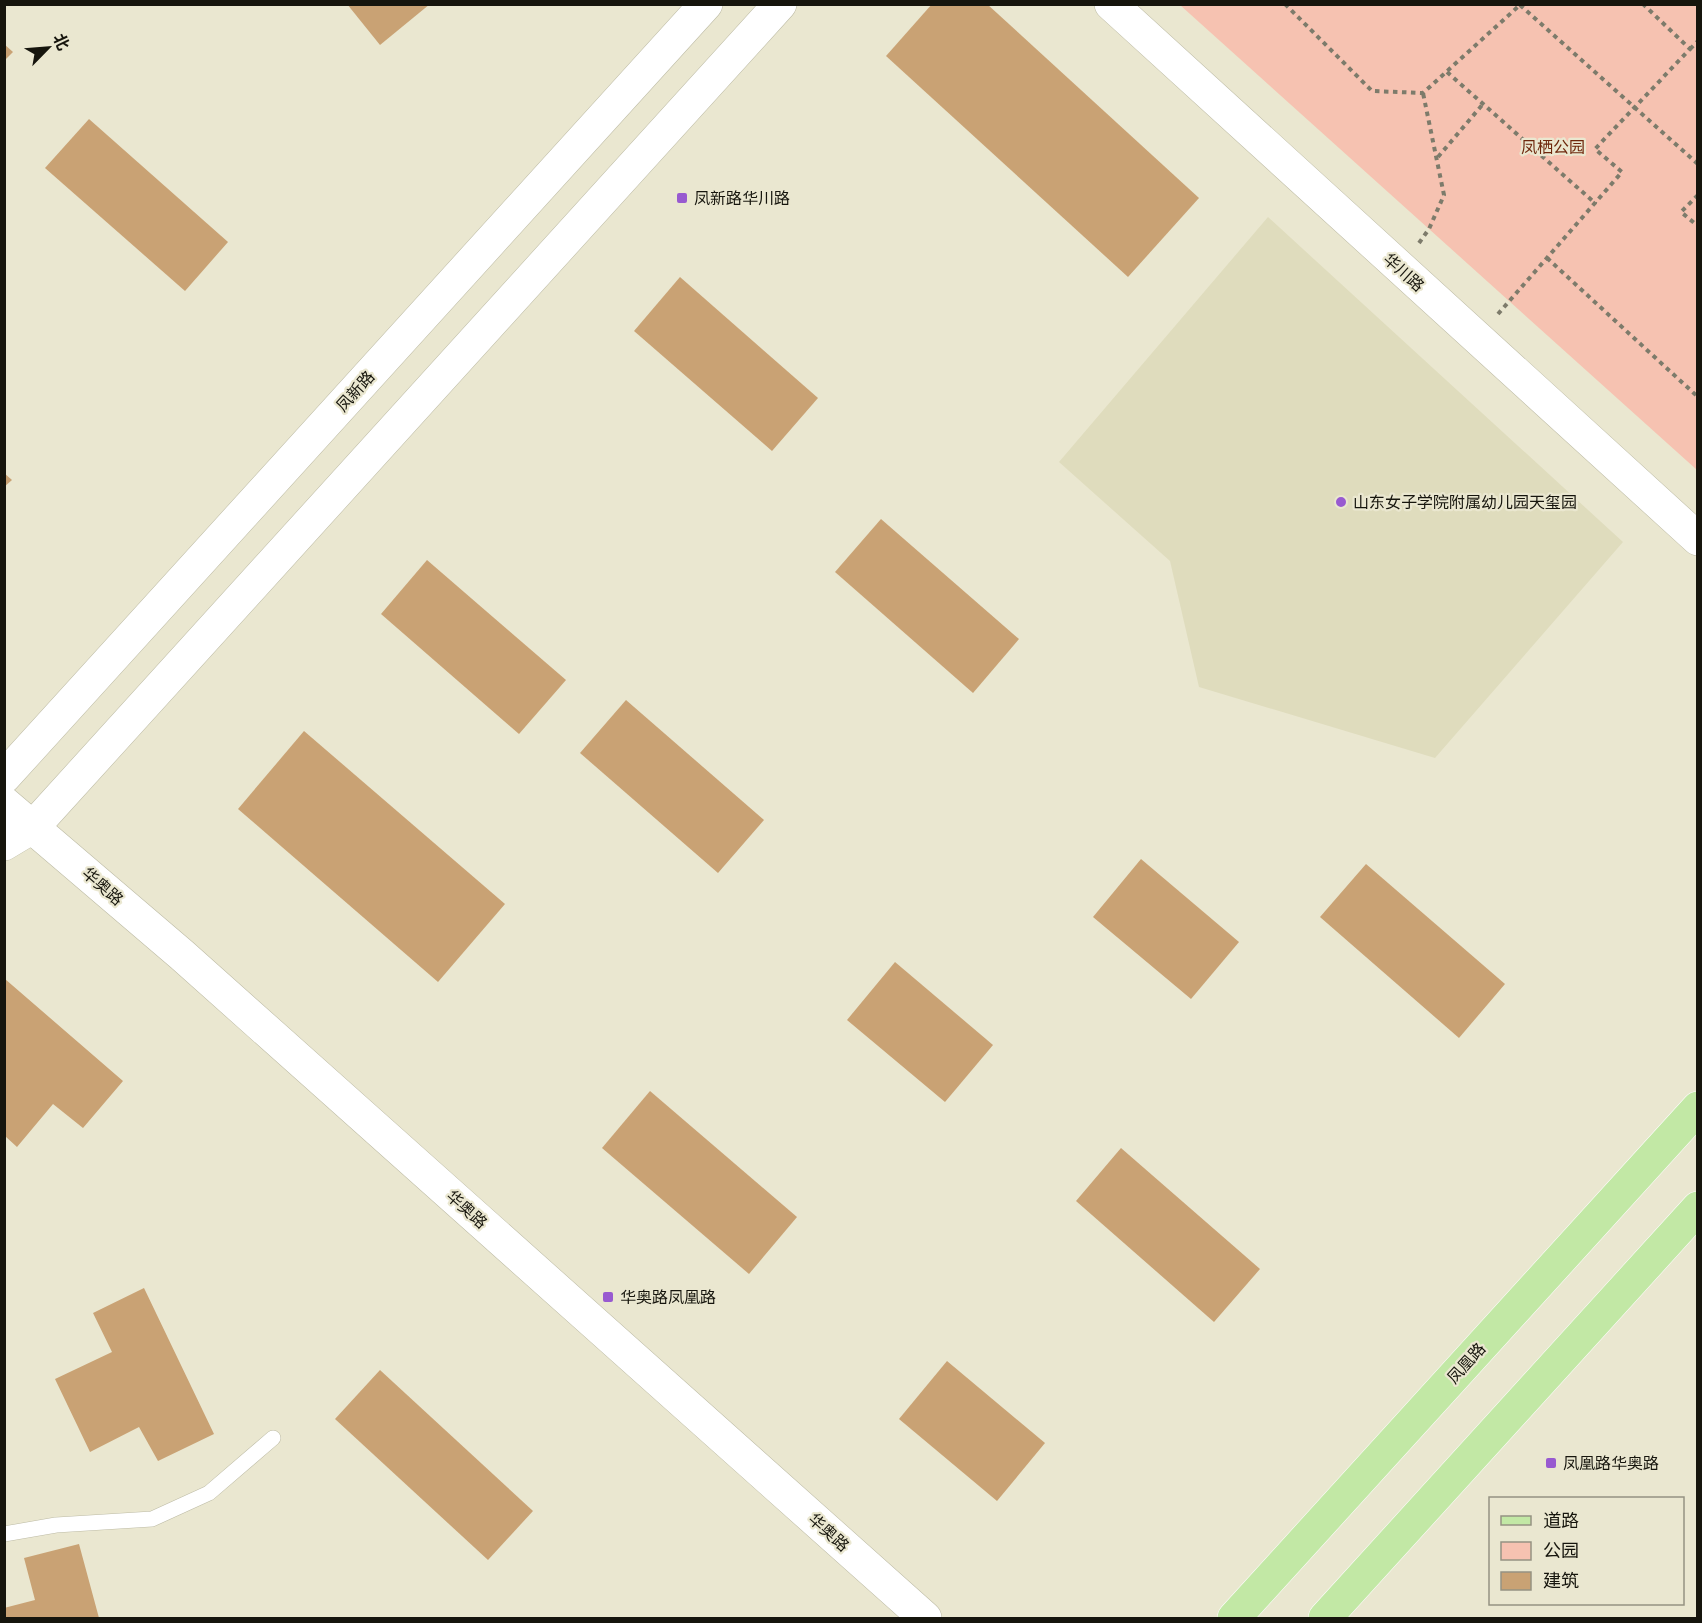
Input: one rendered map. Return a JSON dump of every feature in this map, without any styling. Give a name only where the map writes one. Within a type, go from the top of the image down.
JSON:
[{"type":"main road","name":"凤新路","points":[[4,777],[706,4]]},
{"type":"main road","points":[[4,844],[34,826],[780,4]]},
{"type":"main road","name":"华川路","points":[[1111,4],[1698,539]]},
{"type":"main road","name":"华奥路","points":[[4,803],[34,826],[182,955],[925,1618]]},
{"type":"main road","name":"凤凰路","points":[[1234,1618],[1698,1108]]},
{"type":"main road","points":[[1325,1618],[1698,1208]]},
{"type":"lane","points":[[4,1534],[56,1525],[152,1519],[209,1493],[273,1438]]},
{"type":"path","points":[[1285,4],[1372,91],[1424,93],[1521,5],[1698,164]]},
{"type":"path","points":[[1642,4],[1690,49]]},
{"type":"path","points":[[1477,338],[1622,172],[1595,149],[1698,41]]},
{"type":"path","points":[[1447,72],[1596,204]]},
{"type":"path","points":[[1424,93],[1444,195],[1429,229]]},
{"type":"path","points":[[1438,157],[1483,104]]},
{"type":"path","points":[[1698,195],[1681,212],[1698,226]]},
{"type":"path","points":[[1547,258],[1698,397]]},
{"type":"shaded area","name":"山东女子学院附属幼儿园天玺园","points":[[1268,217],[1623,542],[1435,758],[1199,687],[1170,561],[1059,462]]},
{"type":"green space","name":"凤栖公园","points":[[1180,5],[1697,5],[1697,470]]},
{"type":"building","points":[[347,4],[430,4],[380,45]]},
{"type":"building","points":[[932,4],[987,4],[1199,198],[1128,277],[886,56]]},
{"type":"building","points":[[4,44],[13,52],[4,61]]},
{"type":"building","points":[[89,119],[228,242],[185,291],[45,168]]},
{"type":"building","points":[[680,277],[818,398],[772,451],[634,331]]},
{"type":"building","points":[[4,473],[12,480],[4,487]]},
{"type":"building","points":[[881,519],[1019,639],[973,693],[835,572]]},
{"type":"building","points":[[427,560],[566,680],[519,734],[381,614]]},
{"type":"building","points":[[626,700],[764,820],[718,873],[580,753]]},
{"type":"building","points":[[304,731],[505,904],[438,982],[238,809]]},
{"type":"building","points":[[1141,859],[1239,942],[1191,999],[1093,917]]},
{"type":"building","points":[[1366,864],[1505,984],[1459,1038],[1320,917]]},
{"type":"building","points":[[895,962],[993,1045],[945,1102],[847,1020]]},
{"type":"building","points":[[5,979],[123,1081],[83,1128],[53,1104],[17,1147],[5,1136]]},
{"type":"building","points":[[650,1091],[797,1217],[749,1274],[602,1148]]},
{"type":"building","points":[[1121,1148],[1260,1269],[1214,1322],[1076,1201]]},
{"type":"building","points":[[144,1288],[214,1434],[158,1461],[139,1427],[90,1452],[55,1379],[112,1352],[93,1313]]},
{"type":"building","points":[[947,1361],[1045,1443],[997,1501],[899,1419]]},
{"type":"building","points":[[380,1370],[533,1511],[488,1560],[335,1419]]},
{"type":"building","points":[[79,1544],[99,1618],[4,1618],[4,1608],[35,1600],[24,1558]]},
{"type":"place","name":"凤新路华川路","points":[[682,198]]},
{"type":"place","name":"山东女子学院附属幼儿园天玺园","points":[[1341,502]]},
{"type":"place","name":"华奥路凤凰路","points":[[608,1297]]},
{"type":"place","name":"凤凰路华奥路","points":[[1551,1463]]}]
